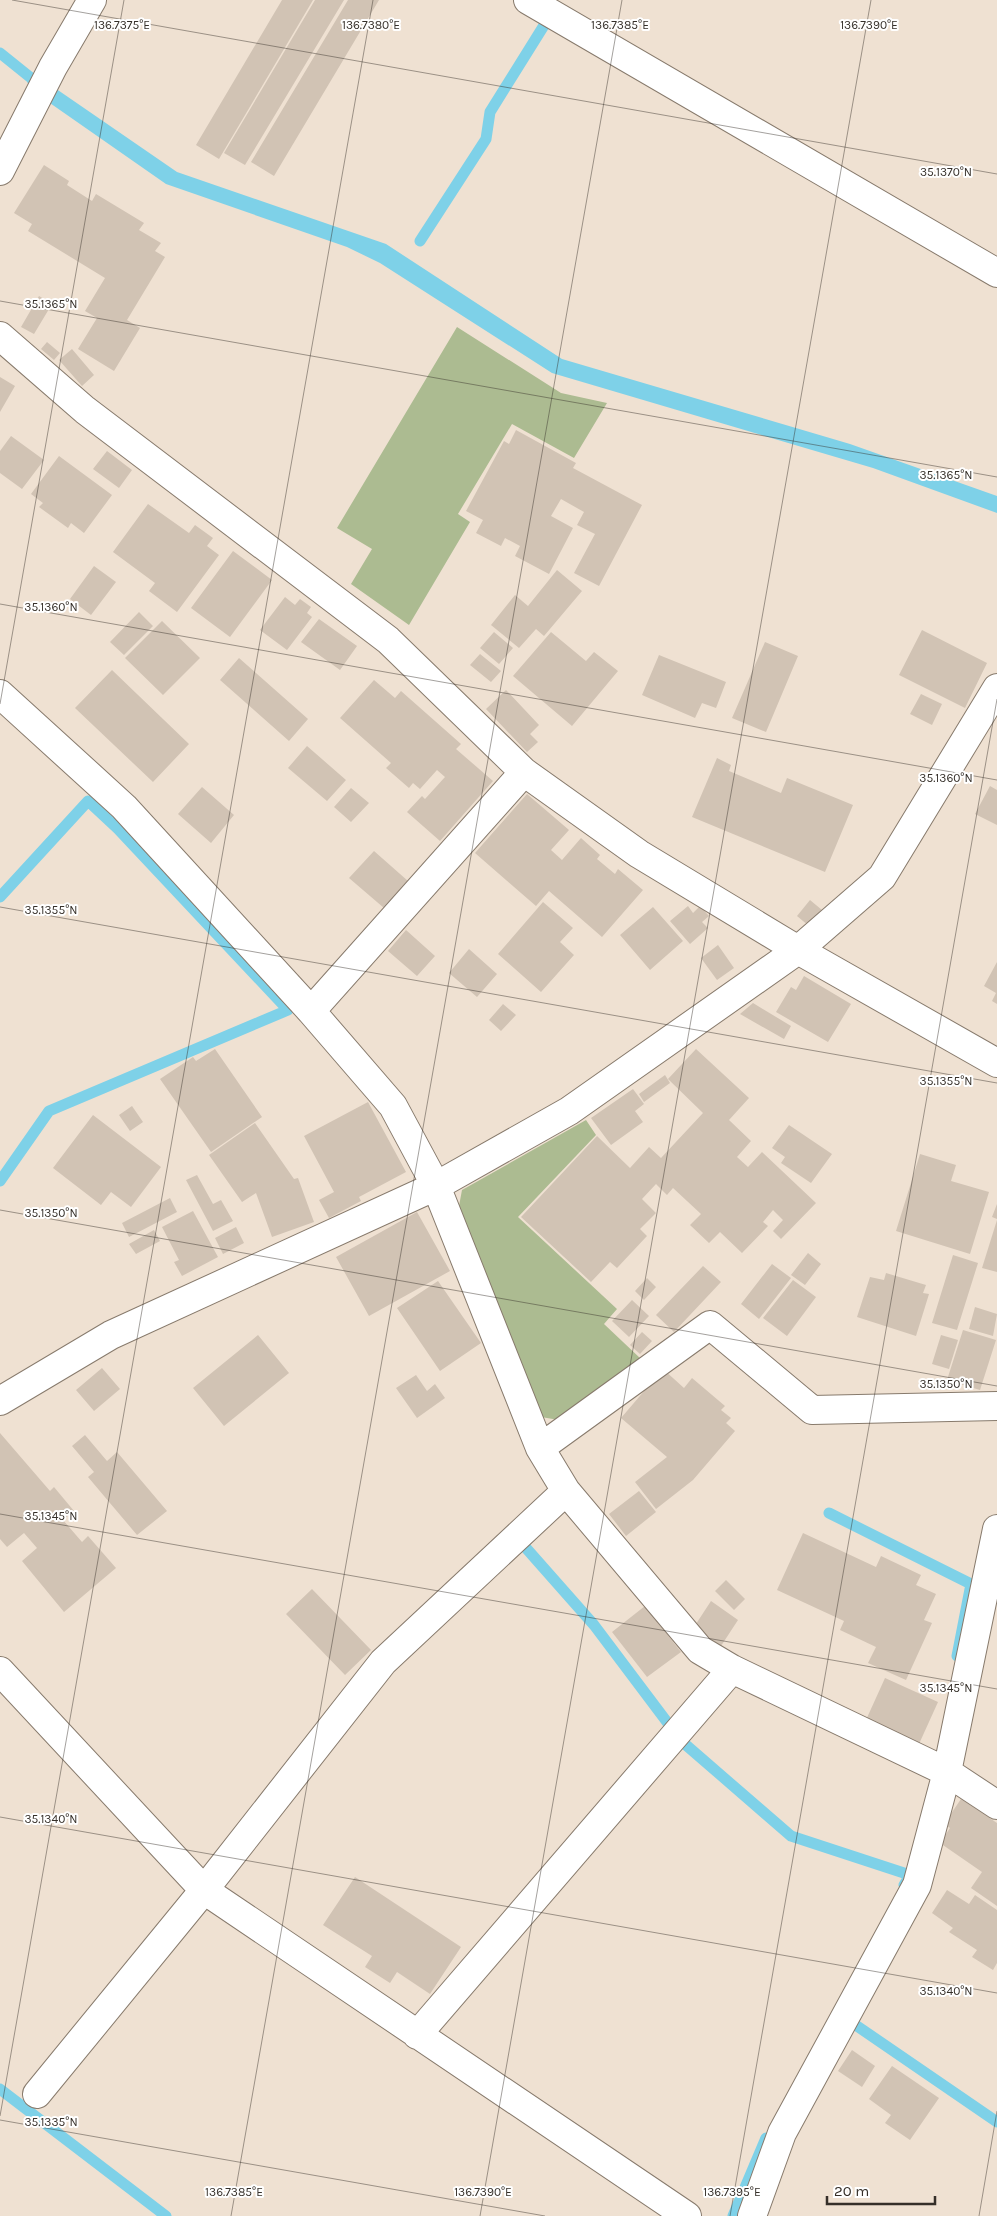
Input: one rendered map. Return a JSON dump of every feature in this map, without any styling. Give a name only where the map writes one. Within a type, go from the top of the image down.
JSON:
[{"type":"street","points":[[0,171],[42,87],[92,0]]},
{"type":"street","points":[[528,0],[997,273]]},
{"type":"street","points":[[0,336],[85,410],[388,640],[524,772],[640,854],[798,950],[997,1063]]},
{"type":"street","points":[[0,1401],[111,1335],[436,1186],[569,1111],[798,950],[882,877],[997,688]]},
{"type":"street","points":[[0,694],[124,807],[312,1011],[393,1106],[436,1186],[540,1448],[566,1491],[700,1650],[732,1669],[947,1772],[997,1805]]},
{"type":"street","points":[[312,1011],[524,772]]},
{"type":"street","points":[[540,1448],[710,1325],[812,1410],[997,1406]]},
{"type":"street","points":[[37,2094],[204,1890],[384,1662],[566,1491]]},
{"type":"street","points":[[752,2216],[782,2133],[917,1885],[947,1772],[997,1529]]},
{"type":"street","points":[[417,2035],[732,1669]]},
{"type":"street","points":[[0,1671],[204,1890],[687,2216]]},
{"type":"green space","points":[[457,327],[561,393],[607,403],[574,458],[512,424],[458,514],[470,522],[409,625],[351,584],[372,549],[337,528]]},
{"type":"green space","points":[[586,1120],[596,1135],[518,1217],[617,1309],[604,1324],[641,1359],[559,1420],[541,1417],[459,1206],[462,1190]]},
{"type":"water","points":[[32,76],[52,86],[177,172],[386,244],[562,359],[850,444],[997,496],[997,513],[873,468],[552,373],[380,263],[347,247],[166,184],[47,101],[27,82]]},
{"type":"building","points":[[282,0],[313,0],[219,159],[196,145]]},
{"type":"building","points":[[315,0],[344,0],[245,165],[224,153]]},
{"type":"building","points":[[348,0],[379,0],[274,176],[251,162]]},
{"type":"building","points":[[44,165],[69,181],[67,185],[92,201],[96,194],[144,223],[139,230],[161,243],[155,251],[165,257],[127,320],[140,328],[114,371],[78,349],[97,318],[85,311],[105,278],[28,231],[32,224],[14,213]]},
{"type":"building","points":[[39,296],[52,304],[34,334],[21,327]]},
{"type":"building","points":[[47,342],[60,353],[54,360],[41,349]]},
{"type":"building","points":[[72,349],[94,375],[82,386],[59,360]]},
{"type":"building","points":[[0,377],[15,386],[0,412]]},
{"type":"building","points":[[516,430],[576,463],[573,468],[642,505],[599,586],[574,573],[595,534],[577,525],[584,512],[561,499],[551,516],[573,528],[549,574],[515,556],[520,546],[505,538],[501,546],[476,533],[483,520],[466,511],[504,441],[509,444]]},
{"type":"building","points":[[11,436],[44,460],[22,489],[0,473],[0,451]]},
{"type":"building","points":[[107,451],[132,470],[119,488],[93,469]]},
{"type":"building","points":[[59,456],[112,495],[84,533],[71,523],[68,528],[39,507],[43,503],[31,494]]},
{"type":"building","points":[[148,504],[189,533],[195,525],[213,538],[207,546],[219,555],[177,612],[149,591],[155,583],[113,552]]},
{"type":"building","points":[[233,551],[272,580],[230,637],[191,608]]},
{"type":"building","points":[[94,566],[116,582],[91,615],[70,599]]},
{"type":"building","points":[[557,570],[582,591],[544,636],[536,629],[519,648],[491,625],[515,595],[528,606]]},
{"type":"building","points":[[285,597],[295,605],[300,599],[311,607],[307,613],[312,617],[287,650],[260,630]]},
{"type":"building","points":[[139,612],[153,626],[124,655],[110,642]]},
{"type":"building","points":[[319,619],[357,646],[340,670],[301,642]]},
{"type":"building","points":[[162,621],[200,658],[163,695],[125,658]]},
{"type":"building","points":[[922,630],[987,663],[965,708],[899,675]]},
{"type":"building","points":[[494,632],[513,648],[499,664],[480,648]]},
{"type":"building","points":[[551,632],[586,661],[594,652],[618,671],[572,726],[513,676]]},
{"type":"building","points":[[765,642],[798,656],[766,732],[732,718]]},
{"type":"building","points":[[480,654],[501,671],[491,682],[470,665]]},
{"type":"building","points":[[659,655],[726,682],[716,708],[702,703],[695,718],[642,695]]},
{"type":"building","points":[[239,658],[308,719],[289,741],[220,680]]},
{"type":"building","points":[[112,670],[189,744],[153,782],[75,708]]},
{"type":"building","points":[[374,680],[395,698],[401,691],[461,744],[456,749],[493,781],[440,841],[407,812],[422,796],[425,799],[445,777],[437,770],[420,789],[413,783],[409,788],[386,768],[391,763],[340,718]]},
{"type":"building","points":[[506,690],[539,725],[530,734],[538,742],[527,752],[486,709]]},
{"type":"building","points":[[921,694],[942,704],[932,725],[910,714]]},
{"type":"building","points":[[307,746],[346,780],[327,801],[288,768]]},
{"type":"building","points":[[717,758],[731,765],[729,771],[781,793],[787,778],[853,805],[825,872],[692,817]]},
{"type":"building","points":[[990,786],[997,790],[997,825],[975,814]]},
{"type":"building","points":[[202,787],[234,815],[211,843],[178,814]]},
{"type":"building","points":[[351,788],[369,803],[351,822],[334,807]]},
{"type":"building","points":[[527,794],[569,830],[551,850],[562,860],[581,838],[600,855],[597,859],[615,874],[618,869],[643,890],[602,937],[549,891],[536,906],[475,853]]},
{"type":"building","points":[[374,851],[408,881],[384,908],[349,878]]},
{"type":"building","points":[[810,900],[822,910],[809,926],[797,916]]},
{"type":"building","points":[[543,902],[573,928],[560,942],[574,955],[541,992],[498,954]]},
{"type":"building","points":[[688,906],[693,913],[700,906],[709,916],[702,922],[708,928],[690,944],[670,921]]},
{"type":"building","points":[[653,907],[683,941],[650,970],[620,935]]},
{"type":"building","points":[[406,930],[435,956],[417,976],[388,951]]},
{"type":"building","points":[[718,945],[734,968],[717,980],[701,958]]},
{"type":"building","points":[[469,949],[497,974],[477,997],[449,973]]},
{"type":"building","points":[[997,962],[997,1004],[992,1001],[996,993],[984,986]]},
{"type":"building","points":[[804,976],[851,1004],[828,1042],[776,1012],[791,987],[796,990]]},
{"type":"building","points":[[753,1003],[791,1026],[784,1039],[740,1014]]},
{"type":"building","points":[[503,1004],[516,1015],[501,1031],[489,1020]]},
{"type":"building","points":[[215,1049],[262,1117],[211,1152],[160,1079],[193,1057],[196,1061]]},
{"type":"building","points":[[696,1049],[749,1098],[729,1120],[751,1141],[737,1157],[748,1167],[762,1152],[816,1203],[781,1239],[773,1231],[783,1220],[773,1210],[763,1222],[768,1226],[742,1253],[720,1232],[709,1243],[690,1225],[701,1214],[673,1188],[667,1195],[656,1184],[642,1199],[656,1213],[640,1229],[647,1236],[617,1268],[610,1262],[591,1282],[521,1217],[597,1136],[630,1168],[649,1147],[661,1158],[703,1113],[668,1079]]},
{"type":"building","points":[[665,1075],[670,1083],[644,1102],[639,1094]]},
{"type":"building","points":[[633,1089],[644,1104],[635,1111],[643,1122],[611,1145],[591,1118]]},
{"type":"building","points":[[368,1102],[406,1172],[359,1197],[361,1201],[329,1218],[319,1200],[334,1192],[304,1136]]},
{"type":"building","points":[[132,1106],[143,1122],[130,1131],[119,1115]]},
{"type":"building","points":[[93,1115],[161,1167],[131,1207],[111,1192],[101,1205],[53,1168]]},
{"type":"building","points":[[255,1123],[294,1179],[298,1178],[314,1222],[272,1237],[256,1193],[242,1202],[209,1155]]},
{"type":"building","points":[[789,1125],[832,1154],[811,1183],[781,1163],[785,1157],[772,1148]]},
{"type":"building","points":[[920,1154],[956,1165],[951,1181],[989,1192],[970,1254],[896,1231]]},
{"type":"building","points":[[197,1175],[213,1204],[221,1200],[233,1221],[213,1231],[186,1180]]},
{"type":"building","points":[[170,1198],[177,1212],[129,1237],[122,1223]]},
{"type":"building","points":[[997,1204],[997,1219],[992,1217]]},
{"type":"building","points":[[193,1211],[218,1257],[182,1276],[174,1262],[179,1260],[162,1227]]},
{"type":"building","points":[[417,1212],[450,1271],[369,1316],[336,1257]]},
{"type":"building","points":[[997,1220],[997,1272],[982,1268]]},
{"type":"building","points":[[236,1227],[244,1243],[223,1254],[215,1238]]},
{"type":"building","points":[[154,1230],[160,1241],[136,1254],[129,1244]]},
{"type":"building","points":[[808,1253],[821,1264],[805,1285],[791,1275]]},
{"type":"building","points":[[953,1255],[978,1263],[957,1330],[932,1323]]},
{"type":"building","points":[[772,1264],[791,1278],[759,1319],[741,1304]]},
{"type":"building","points":[[703,1266],[721,1282],[674,1332],[656,1315]]},
{"type":"building","points":[[886,1273],[926,1285],[923,1293],[929,1294],[916,1336],[857,1317],[870,1277],[884,1280]]},
{"type":"building","points":[[647,1278],[656,1287],[644,1300],[635,1291]]},
{"type":"building","points":[[793,1280],[816,1297],[787,1336],[763,1318]]},
{"type":"building","points":[[438,1281],[481,1343],[440,1371],[397,1308]]},
{"type":"building","points":[[632,1300],[649,1316],[629,1337],[612,1321]]},
{"type":"building","points":[[975,1307],[997,1314],[993,1336],[969,1329]]},
{"type":"building","points":[[963,1330],[996,1340],[980,1390],[947,1380]]},
{"type":"building","points":[[642,1332],[652,1341],[640,1354],[630,1345]]},
{"type":"building","points":[[258,1335],[289,1373],[224,1426],[193,1388]]},
{"type":"building","points":[[941,1335],[958,1340],[949,1369],[932,1364]]},
{"type":"building","points":[[102,1368],[120,1389],[94,1411],[76,1390]]},
{"type":"building","points":[[663,1369],[684,1388],[692,1378],[725,1406],[721,1410],[731,1418],[726,1423],[735,1431],[693,1480],[656,1509],[635,1482],[667,1457],[621,1418]]},
{"type":"building","points":[[416,1375],[427,1391],[435,1384],[445,1398],[417,1418],[396,1388]]},
{"type":"building","points":[[0,1433],[50,1491],[54,1487],[74,1511],[63,1520],[82,1542],[88,1536],[116,1568],[64,1612],[22,1561],[37,1548],[24,1533],[7,1547],[0,1539]]},
{"type":"building","points":[[85,1435],[107,1461],[117,1452],[167,1511],[137,1535],[88,1477],[94,1472],[72,1446]]},
{"type":"building","points":[[639,1491],[656,1512],[626,1536],[609,1514]]},
{"type":"building","points":[[803,1533],[876,1567],[881,1556],[921,1575],[916,1585],[936,1594],[924,1620],[932,1623],[906,1680],[868,1663],[876,1647],[840,1630],[844,1621],[777,1590]]},
{"type":"building","points":[[726,1580],[745,1599],[734,1610],[715,1591]]},
{"type":"building","points":[[312,1589],[371,1650],[345,1675],[286,1614]]},
{"type":"building","points":[[711,1601],[738,1620],[721,1646],[694,1627]]},
{"type":"building","points":[[645,1606],[681,1652],[647,1677],[612,1632]]},
{"type":"building","points":[[885,1678],[938,1702],[919,1744],[866,1720]]},
{"type":"building","points":[[961,1799],[997,1823],[997,1906],[971,1888],[982,1872],[940,1843],[950,1828],[944,1824]]},
{"type":"building","points":[[355,1877],[461,1947],[430,1994],[397,1972],[390,1983],[365,1967],[372,1956],[323,1925]]},
{"type":"building","points":[[947,1890],[969,1904],[975,1895],[997,1910],[997,1963],[993,1970],[972,1957],[977,1950],[949,1932],[953,1928],[932,1913]]},
{"type":"building","points":[[852,2050],[875,2066],[862,2087],[838,2071]]},
{"type":"building","points":[[892,2066],[939,2098],[910,2140],[885,2123],[891,2115],[869,2099]]},
{"type":"waterway","points":[[420,241],[486,139],[490,112],[548,19]]},
{"type":"waterway","points":[[0,53],[41,86]]},
{"type":"waterway","points":[[0,897],[88,801],[118,829],[288,1010],[49,1111],[0,1181]]},
{"type":"waterway","points":[[829,1513],[971,1584],[957,1656]]},
{"type":"waterway","points":[[526,1548],[594,1625],[673,1730]]},
{"type":"waterway","points":[[686,1745],[791,1836],[910,1875],[904,1885]]},
{"type":"waterway","points":[[857,2026],[997,2122]]},
{"type":"waterway","points":[[0,2089],[166,2216]]},
{"type":"waterway","points":[[733,2216],[766,2138]]}]
